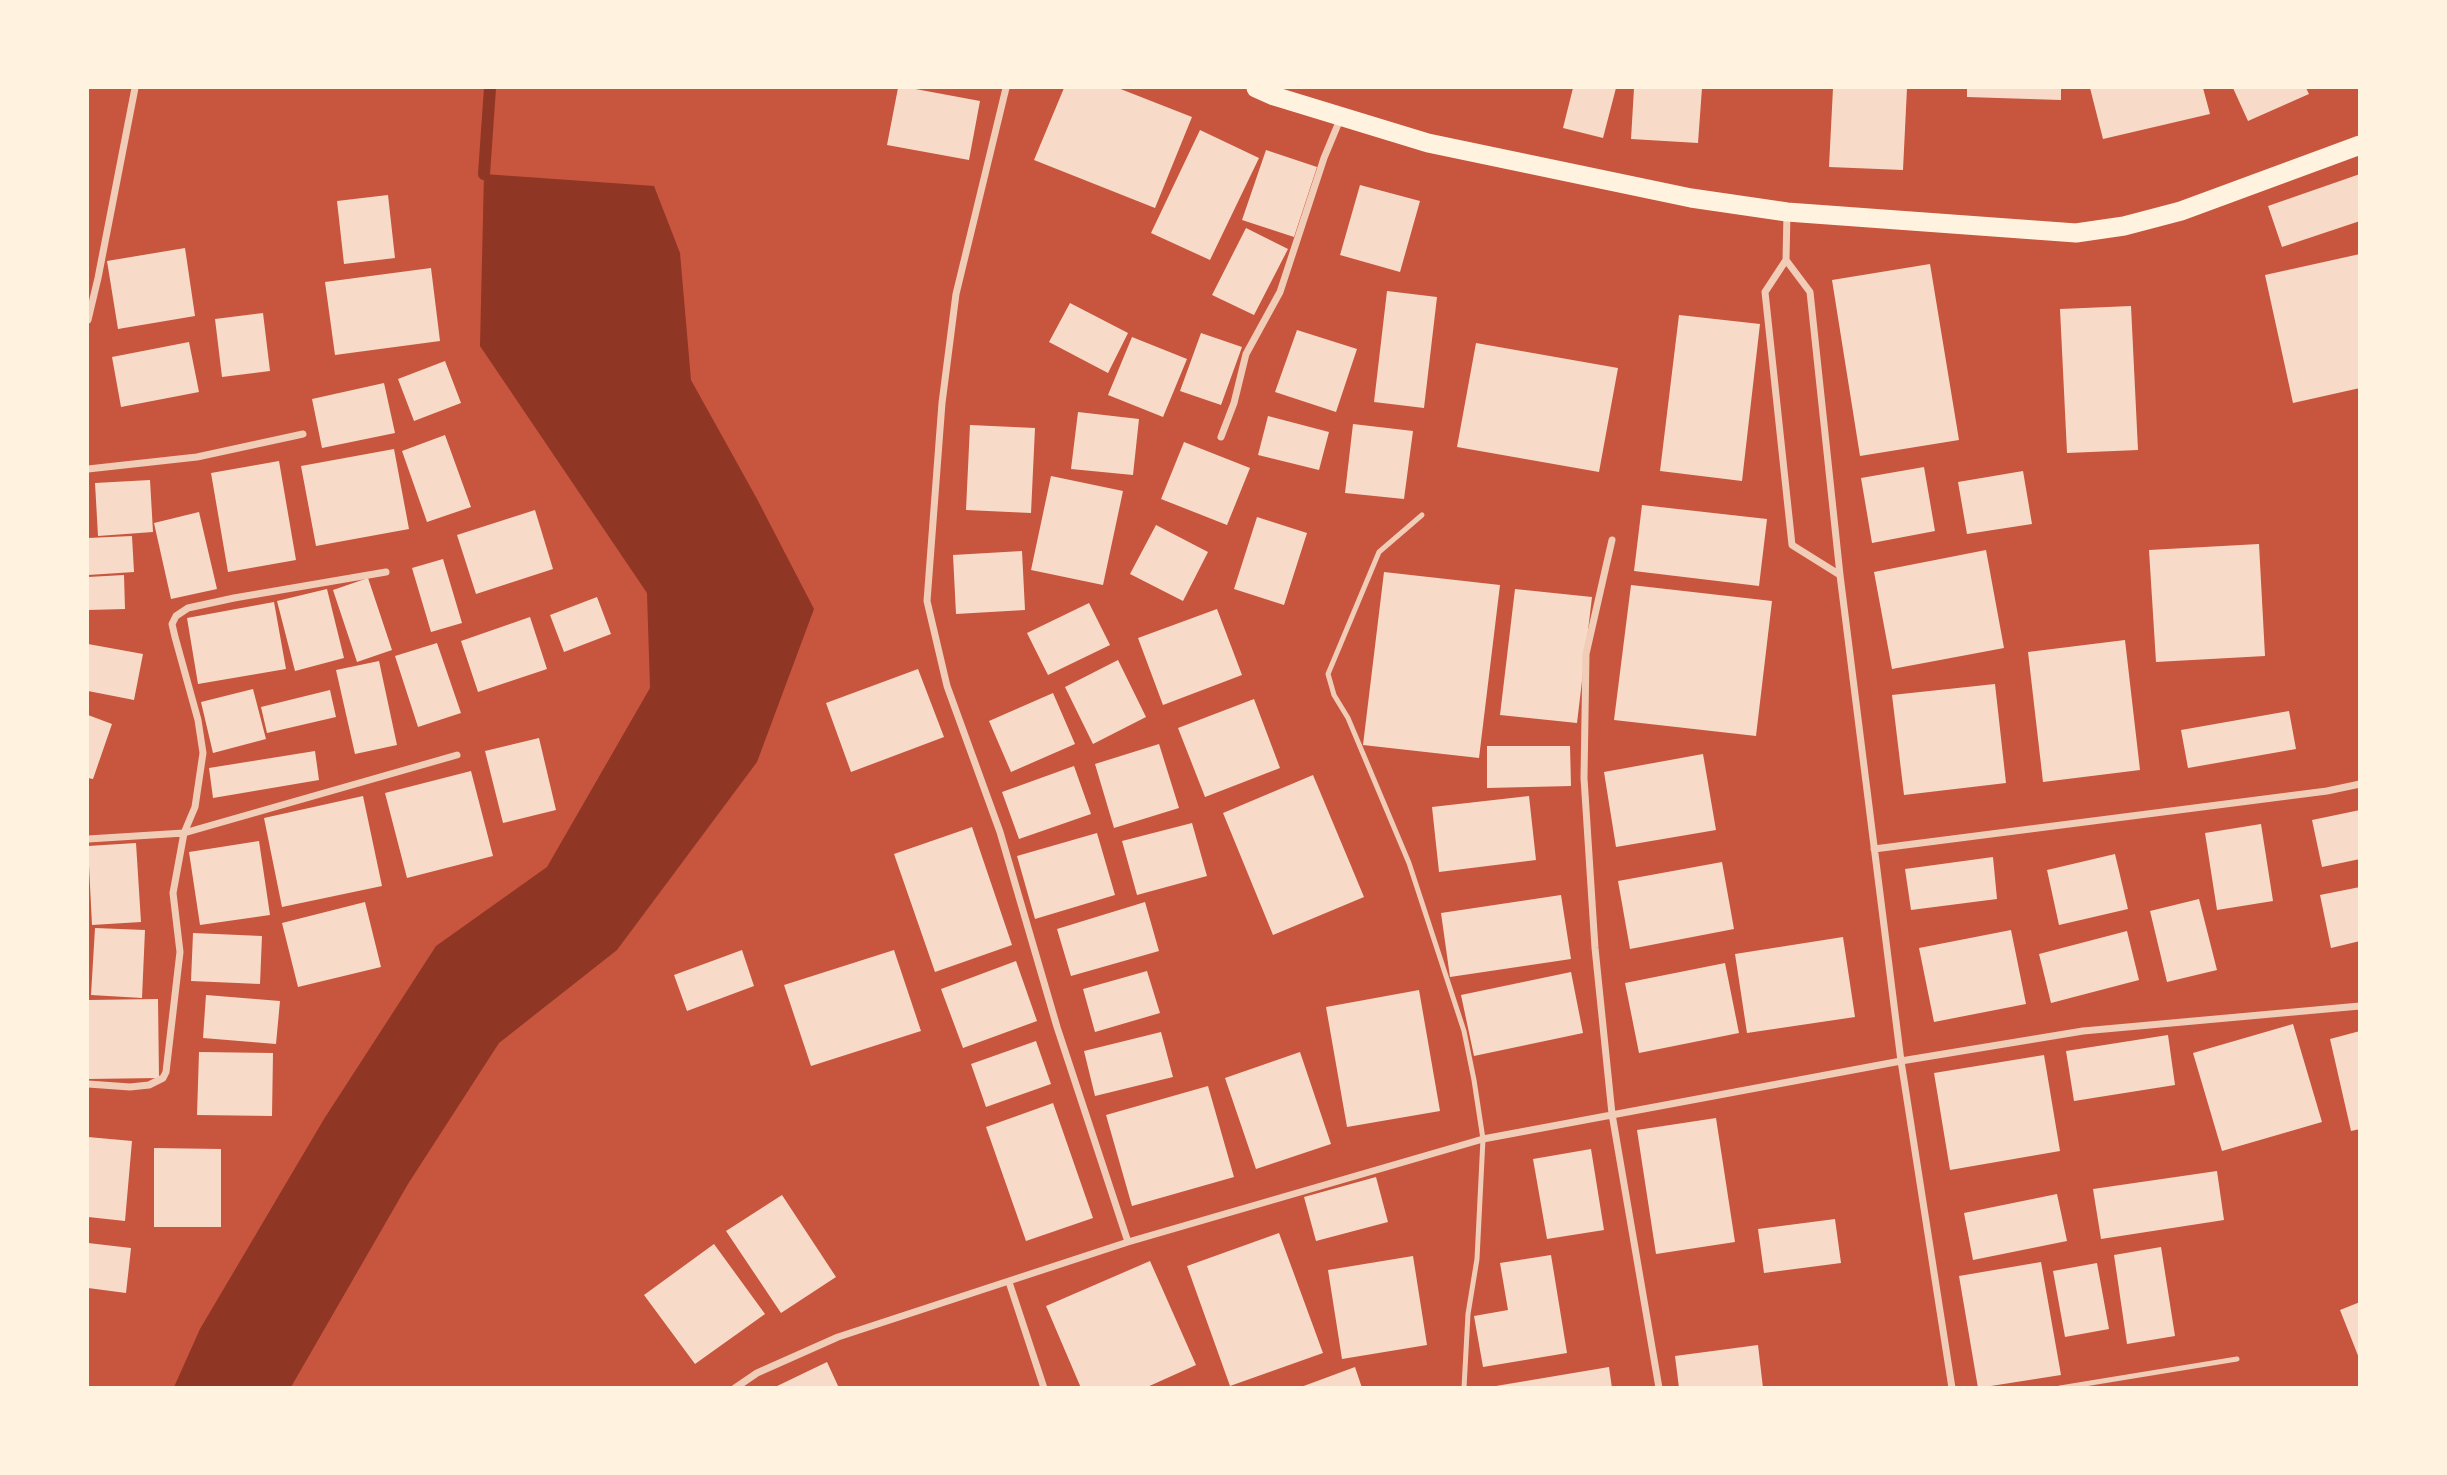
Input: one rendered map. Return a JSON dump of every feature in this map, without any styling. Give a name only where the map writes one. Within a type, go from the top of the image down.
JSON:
[{"type":"highway","points":[[1256,88],[1274,96],[1428,143],[1691,198],[1787,212],[2076,233],[2124,226],[2181,211],[2360,145]]},
{"type":"street","points":[[88,320],[135,88]]},
{"type":"street","points":[[1006,88],[956,295],[942,403],[927,601],[947,686],[1000,832],[1057,1027],[1128,1241]]},
{"type":"street","points":[[1222,437],[1247,354],[1280,292],[1324,158],[1342,116]]},
{"type":"street","points":[[1787,212],[1786,260],[1765,292],[1792,545],[1840,575]]},
{"type":"street","points":[[1786,260],[1810,292],[1840,575],[1901,1061],[1952,1388]]},
{"type":"street","points":[[88,469],[197,457],[303,433]]},
{"type":"street","points":[[1612,540],[1587,654],[1584,778],[1595,948],[1612,1114],[1660,1388]]},
{"type":"street","points":[[88,1084],[130,1087],[149,1085],[163,1078],[166,1072],[180,952],[173,893],[184,832],[195,807],[203,754],[198,720],[172,624],[176,616],[188,608],[234,598],[386,572]]},
{"type":"street","points":[[88,839],[184,832],[457,755]]},
{"type":"street","points":[[1874,849],[2327,791],[2360,784]]},
{"type":"street","points":[[734,1388],[757,1373],[838,1337],[1128,1241],[1483,1139],[1901,1061],[2083,1031],[2360,1006]]},
{"type":"street","points":[[1009,1282],[1044,1388]]},
{"type":"lane","points":[[1422,515],[1379,552],[1328,674],[1334,695],[1348,718],[1409,863],[1464,1031],[1475,1080],[1483,1139],[1477,1259],[1468,1314],[1464,1388]]},
{"type":"lane","points":[[2060,1388],[2237,1359]]},
{"type":"shaded area","points":[[484,174],[654,186],[680,253],[691,380],[814,609],[757,762],[617,950],[499,1043],[408,1184],[291,1387],[174,1387],[200,1329],[324,1119],[436,946],[547,867],[650,688],[647,593],[480,346]]},
{"type":"building","points":[[898,88],[980,101],[969,160],[887,145]]},
{"type":"building","points":[[1064,88],[1118,88],[1192,117],[1155,208],[1034,160]]},
{"type":"building","points":[[1573,88],[1616,88],[1603,138],[1563,128]]},
{"type":"building","points":[[1634,88],[1702,88],[1698,143],[1631,139]]},
{"type":"building","points":[[1833,88],[1907,88],[1903,170],[1829,167]]},
{"type":"building","points":[[1967,88],[2061,88],[2061,100],[1967,97]]},
{"type":"building","points":[[2090,88],[2203,88],[2210,114],[2103,139]]},
{"type":"building","points":[[2233,88],[2306,88],[2309,94],[2248,121]]},
{"type":"building","points":[[1200,130],[1259,158],[1210,260],[1151,233]]},
{"type":"building","points":[[1266,150],[1317,167],[1294,237],[1242,220]]},
{"type":"building","points":[[2360,174],[2360,221],[2282,247],[2268,206]]},
{"type":"building","points":[[1360,185],[1420,201],[1400,272],[1340,255]]},
{"type":"building","points":[[388,195],[395,258],[344,264],[337,201]]},
{"type":"building","points":[[1246,228],[1288,249],[1254,315],[1212,295]]},
{"type":"building","points":[[185,248],[195,316],[118,329],[107,261]]},
{"type":"building","points":[[2360,254],[2360,388],[2293,403],[2265,275]]},
{"type":"building","points":[[1930,264],[1959,440],[1860,456],[1832,280]]},
{"type":"building","points":[[431,268],[440,341],[335,355],[325,282]]},
{"type":"building","points":[[1387,291],[1437,297],[1424,408],[1374,402]]},
{"type":"building","points":[[1070,303],[1128,333],[1108,373],[1049,342]]},
{"type":"building","points":[[2131,306],[2138,450],[2067,453],[2060,309]]},
{"type":"building","points":[[263,313],[270,371],[222,377],[215,319]]},
{"type":"building","points":[[1679,315],[1760,324],[1742,481],[1660,471]]},
{"type":"building","points":[[1297,330],[1357,349],[1336,412],[1275,392]]},
{"type":"building","points":[[1201,333],[1242,347],[1221,405],[1180,391]]},
{"type":"building","points":[[1132,337],[1187,359],[1163,417],[1108,395]]},
{"type":"building","points":[[189,342],[199,392],[121,407],[112,357]]},
{"type":"building","points":[[1476,343],[1618,368],[1599,472],[1457,447]]},
{"type":"building","points":[[445,361],[461,403],[414,421],[398,379]]},
{"type":"building","points":[[384,383],[395,433],[322,448],[312,399]]},
{"type":"building","points":[[1078,412],[1139,419],[1133,475],[1071,469]]},
{"type":"building","points":[[1268,416],[1329,432],[1319,470],[1258,455]]},
{"type":"building","points":[[1353,424],[1413,431],[1404,499],[1345,493]]},
{"type":"building","points":[[970,425],[1035,428],[1031,513],[966,510]]},
{"type":"building","points":[[445,435],[471,507],[427,522],[402,451]]},
{"type":"building","points":[[1184,442],[1250,468],[1227,525],[1161,499]]},
{"type":"building","points":[[394,449],[409,529],[316,546],[301,466]]},
{"type":"building","points":[[279,461],[296,560],[228,572],[211,473]]},
{"type":"building","points":[[1924,467],[1935,531],[1872,543],[1861,478]]},
{"type":"building","points":[[2023,471],[2032,524],[1967,534],[1958,482]]},
{"type":"building","points":[[1051,476],[1123,491],[1103,585],[1031,570]]},
{"type":"building","points":[[150,480],[153,532],[98,536],[95,483]]},
{"type":"building","points":[[1642,505],[1767,519],[1759,586],[1634,571]]},
{"type":"building","points":[[535,510],[553,569],[476,594],[457,535]]},
{"type":"building","points":[[199,512],[217,589],[171,599],[154,523]]},
{"type":"building","points":[[1257,517],[1307,533],[1284,605],[1234,589]]},
{"type":"building","points":[[1156,525],[1208,552],[1183,601],[1130,574]]},
{"type":"building","points":[[132,536],[134,572],[88,575],[88,538]]},
{"type":"building","points":[[2259,544],[2265,656],[2156,662],[2149,550]]},
{"type":"building","points":[[1986,550],[2004,648],[1892,669],[1874,572]]},
{"type":"building","points":[[1022,551],[1025,610],[956,614],[953,555]]},
{"type":"building","points":[[443,559],[462,623],[431,632],[412,568]]},
{"type":"building","points":[[1384,572],[1500,585],[1479,758],[1363,745]]},
{"type":"building","points":[[124,575],[125,609],[88,610],[88,577]]},
{"type":"building","points":[[368,578],[392,650],[357,662],[333,590]]},
{"type":"building","points":[[1631,585],[1772,601],[1756,736],[1614,720]]},
{"type":"building","points":[[327,589],[344,658],[295,671],[277,601]]},
{"type":"building","points":[[1515,589],[1592,597],[1577,723],[1500,715]]},
{"type":"building","points":[[597,597],[611,634],[564,652],[550,615]]},
{"type":"building","points":[[274,602],[286,669],[198,684],[187,618]]},
{"type":"building","points":[[1089,603],[1110,645],[1048,675],[1027,633]]},
{"type":"building","points":[[1217,609],[1242,675],[1163,705],[1138,638]]},
{"type":"building","points":[[530,617],[547,669],[478,692],[461,641]]},
{"type":"building","points":[[2125,640],[2140,770],[2043,782],[2028,652]]},
{"type":"building","points":[[437,643],[461,713],[418,727],[395,656]]},
{"type":"building","points":[[88,644],[143,654],[134,700],[88,691]]},
{"type":"building","points":[[1118,660],[1146,717],[1093,744],[1065,687]]},
{"type":"building","points":[[379,661],[397,745],[355,754],[336,670]]},
{"type":"building","points":[[918,669],[944,737],[851,772],[826,703]]},
{"type":"building","points":[[1995,684],[2006,783],[1904,795],[1892,695]]},
{"type":"building","points":[[253,689],[266,739],[213,753],[201,702]]},
{"type":"building","points":[[330,690],[336,717],[267,733],[261,707]]},
{"type":"building","points":[[1053,693],[1075,744],[1011,772],[989,721]]},
{"type":"building","points":[[1254,699],[1280,768],[1205,797],[1178,728]]},
{"type":"building","points":[[2289,711],[2296,749],[2188,768],[2181,730]]},
{"type":"building","points":[[88,715],[112,724],[93,779],[88,778]]},
{"type":"building","points":[[539,738],[556,810],[503,823],[485,751]]},
{"type":"building","points":[[1159,744],[1179,808],[1114,828],[1095,764]]},
{"type":"building","points":[[1487,746],[1570,746],[1571,786],[1487,788]]},
{"type":"building","points":[[315,751],[319,780],[213,798],[209,768]]},
{"type":"building","points":[[1703,754],[1716,830],[1616,847],[1604,772]]},
{"type":"building","points":[[1074,766],[1091,814],[1019,839],[1002,792]]},
{"type":"building","points":[[471,771],[493,856],[407,878],[385,793]]},
{"type":"building","points":[[1313,775],[1364,897],[1273,935],[1223,813]]},
{"type":"building","points":[[363,796],[382,886],[282,907],[264,818]]},
{"type":"building","points":[[1529,796],[1536,860],[1439,872],[1432,807]]},
{"type":"building","points":[[2360,810],[2360,859],[2322,867],[2312,820]]},
{"type":"building","points":[[1192,823],[1207,876],[1137,895],[1122,841]]},
{"type":"building","points":[[2261,824],[2273,901],[2217,910],[2205,833]]},
{"type":"building","points":[[972,827],[1012,945],[935,972],[894,854]]},
{"type":"building","points":[[1097,833],[1115,895],[1035,919],[1017,856]]},
{"type":"building","points":[[259,841],[270,915],[200,925],[189,852]]},
{"type":"building","points":[[136,843],[141,922],[92,925],[88,846]]},
{"type":"building","points":[[2115,854],[2128,909],[2059,925],[2047,870]]},
{"type":"building","points":[[1993,857],[1997,899],[1911,910],[1905,869]]},
{"type":"building","points":[[1722,862],[1734,929],[1630,949],[1618,881]]},
{"type":"building","points":[[2360,887],[2360,941],[2331,948],[2320,895]]},
{"type":"building","points":[[1561,895],[1571,959],[1450,977],[1441,913]]},
{"type":"building","points":[[2199,899],[2217,970],[2167,982],[2150,911]]},
{"type":"building","points":[[365,902],[381,967],[298,987],[282,923]]},
{"type":"building","points":[[1145,902],[1159,951],[1071,976],[1057,929]]},
{"type":"building","points":[[95,928],[145,930],[142,998],[91,995]]},
{"type":"building","points":[[2011,930],[2026,1004],[1934,1022],[1919,948]]},
{"type":"building","points":[[2127,931],[2139,980],[2051,1003],[2039,954]]},
{"type":"building","points":[[193,933],[262,936],[260,984],[191,981]]},
{"type":"building","points":[[1843,937],[1855,1017],[1747,1033],[1735,954]]},
{"type":"building","points":[[742,950],[754,986],[687,1011],[674,975]]},
{"type":"building","points":[[894,950],[921,1031],[811,1066],[784,985]]},
{"type":"building","points":[[1016,961],[1037,1021],[963,1048],[941,989]]},
{"type":"building","points":[[1725,963],[1739,1033],[1639,1053],[1625,983]]},
{"type":"building","points":[[1147,971],[1160,1013],[1095,1032],[1083,989]]},
{"type":"building","points":[[1571,972],[1583,1033],[1474,1056],[1461,995]]},
{"type":"building","points":[[1419,990],[1440,1111],[1347,1127],[1326,1007]]},
{"type":"building","points":[[206,995],[280,1001],[276,1044],[203,1038]]},
{"type":"building","points":[[158,999],[159,1078],[88,1079],[88,1000]]},
{"type":"building","points":[[2293,1024],[2322,1122],[2222,1151],[2193,1053]]},
{"type":"building","points":[[2360,1031],[2360,1129],[2351,1131],[2330,1039]]},
{"type":"building","points":[[1161,1032],[1173,1077],[1095,1096],[1084,1051]]},
{"type":"building","points":[[2168,1035],[2175,1085],[2074,1101],[2066,1051]]},
{"type":"building","points":[[1036,1041],[1051,1084],[986,1107],[971,1064]]},
{"type":"building","points":[[199,1052],[273,1053],[272,1116],[197,1115]]},
{"type":"building","points":[[1300,1052],[1331,1144],[1256,1169],[1225,1078]]},
{"type":"building","points":[[2044,1055],[2060,1151],[1950,1170],[1934,1073]]},
{"type":"building","points":[[1208,1086],[1234,1177],[1132,1206],[1106,1115]]},
{"type":"building","points":[[1053,1103],[1093,1218],[1026,1241],[986,1127]]},
{"type":"building","points":[[1716,1118],[1735,1242],[1656,1254],[1637,1130]]},
{"type":"building","points":[[88,1137],[132,1141],[125,1221],[88,1217]]},
{"type":"building","points":[[154,1148],[221,1149],[221,1227],[154,1227]]},
{"type":"building","points":[[1591,1149],[1604,1230],[1547,1239],[1533,1159]]},
{"type":"building","points":[[2217,1171],[2224,1220],[2101,1239],[2093,1189]]},
{"type":"building","points":[[1376,1177],[1388,1222],[1316,1241],[1304,1197]]},
{"type":"building","points":[[2057,1194],[2067,1241],[1973,1260],[1964,1213]]},
{"type":"building","points":[[782,1195],[836,1277],[781,1313],[726,1231]]},
{"type":"building","points":[[1835,1219],[1841,1263],[1764,1273],[1758,1229]]},
{"type":"building","points":[[1279,1233],[1323,1353],[1230,1386],[1187,1266]]},
{"type":"building","points":[[88,1243],[131,1248],[126,1293],[88,1288]]},
{"type":"building","points":[[714,1244],[765,1314],[695,1364],[644,1295]]},
{"type":"building","points":[[2161,1247],[2175,1336],[2127,1344],[2114,1255]]},
{"type":"building","points":[[1551,1255],[1567,1353],[1483,1367],[1474,1316],[1508,1310],[1500,1263]]},
{"type":"building","points":[[1413,1256],[1427,1345],[1342,1359],[1328,1270]]},
{"type":"building","points":[[1150,1261],[1196,1365],[1145,1388],[1081,1388],[1046,1306]]},
{"type":"building","points":[[2041,1262],[2061,1375],[1978,1388],[1959,1276]]},
{"type":"building","points":[[2097,1263],[2109,1329],[2065,1337],[2053,1271]]},
{"type":"building","points":[[2360,1302],[2360,1358],[2359,1358],[2340,1310]]},
{"type":"building","points":[[1758,1345],[1763,1388],[1679,1388],[1675,1356]]},
{"type":"building","points":[[827,1362],[839,1388],[773,1388]]},
{"type":"building","points":[[1355,1367],[1362,1388],[1301,1388],[1301,1387]]},
{"type":"building","points":[[1609,1367],[1612,1388],[1496,1388],[1496,1386]]},
{"type":"waterway","points":[[484,174],[490,88]]}]
